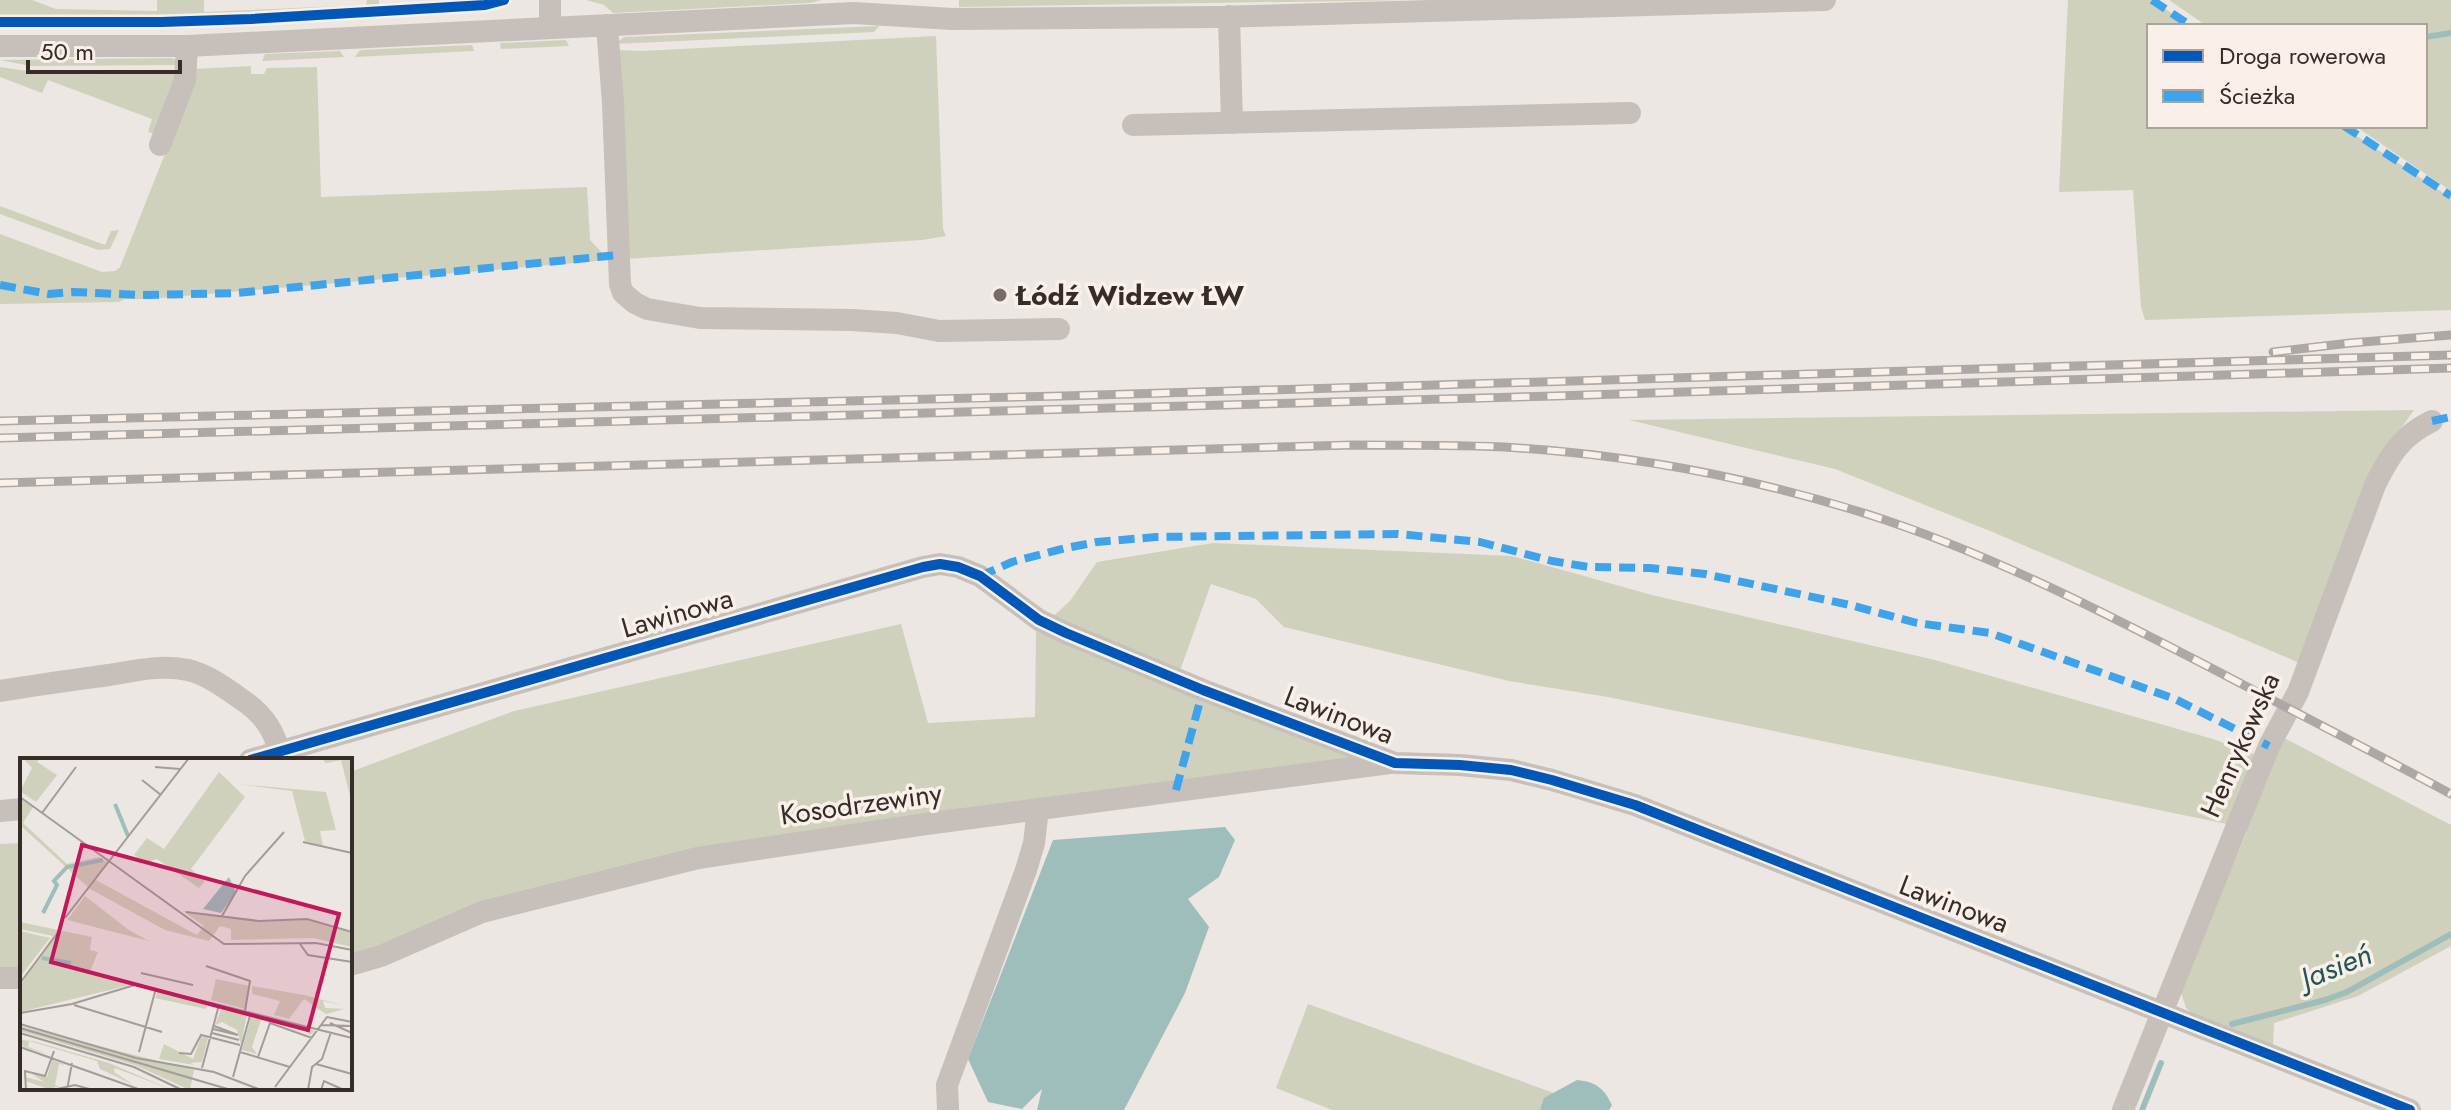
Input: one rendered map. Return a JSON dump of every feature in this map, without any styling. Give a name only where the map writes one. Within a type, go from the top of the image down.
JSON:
[{"type":"street","points":[[550,0],[550,28]]},
{"type":"street","points":[[0,46],[187,46],[607,25],[854,7],[952,19],[1229,16],[1452,6],[1825,0]]},
{"type":"street","points":[[1229,16],[1232,123]]},
{"type":"street","points":[[607,25],[620,284],[623,293],[635,303],[659,312],[700,318],[852,320],[897,323],[939,331],[1059,329]]},
{"type":"street","points":[[160,145],[185,80],[187,46]]},
{"type":"street","points":[[1133,125],[1630,113]]},
{"type":"street","name":"Henrykowska","points":[[2123,1110],[2269,746],[2298,692],[2375,485],[2401,442],[2415,429],[2432,421]]},
{"type":"street","name":"Lawinowa","points":[[257,758],[940,564],[980,576],[1039,620],[1066,633],[1203,690],[1395,763],[1511,770],[1635,805],[2410,1110]]},
{"type":"street","points":[[0,691],[141,670],[190,670],[218,682],[249,704],[276,736],[279,752]]},
{"type":"street","name":"Kosodrzewiny","points":[[352,964],[381,956],[482,912],[698,858],[1038,809],[1395,763]]},
{"type":"street","points":[[0,811],[20,809]]},
{"type":"street","points":[[948,1110],[947,1085],[1026,870],[1034,843],[1038,809]]},
{"type":"green space","points":[[0,0],[32,0],[56,9],[157,11],[157,0],[204,0],[204,12],[366,5],[367,0],[379,0],[379,9],[196,18],[0,19]]},
{"type":"green space","points":[[586,0],[822,0],[613,13],[604,5]]},
{"type":"green space","points":[[959,0],[1407,0],[959,7]]},
{"type":"green space","points":[[2068,0],[2152,0],[2188,24],[2147,24],[2147,128],[2345,128],[2451,198],[2451,310],[2145,320],[2141,307],[2133,190],[2059,192]]},
{"type":"green space","points":[[2169,0],[2451,0],[2451,191],[2358,128],[2427,128],[2427,24],[2204,24]]},
{"type":"green space","points":[[879,26],[874,32],[615,44],[624,37]]},
{"type":"green space","points":[[936,36],[943,229],[946,236],[625,259],[617,50]]},
{"type":"green space","points":[[566,40],[569,46],[501,49],[500,43]]},
{"type":"green space","points":[[472,45],[474,51],[355,57],[360,50]]},
{"type":"green space","points":[[340,51],[344,57],[262,61],[265,54]]},
{"type":"green space","points":[[171,58],[180,65],[31,66],[0,60]]},
{"type":"green space","points":[[251,66],[251,74],[264,74],[267,68],[317,67],[321,197],[587,187],[590,240],[609,260],[124,299],[119,302],[0,304],[0,234],[102,272],[115,271],[120,267],[192,86],[195,69]]},
{"type":"green space","points":[[0,67],[90,74],[180,71],[155,134],[148,132],[152,119],[48,80],[42,93],[0,77]]},
{"type":"green space","points":[[0,206],[105,245],[111,231],[119,230],[110,249],[98,250],[0,214]]},
{"type":"green space","points":[[2414,410],[2382,455],[2302,664],[1995,533],[1835,469],[1629,420]]},
{"type":"green space","points":[[1213,543],[1512,556],[1652,595],[1935,660],[2213,739],[2270,760],[2280,736],[2451,825],[2451,946],[2358,996],[2274,1023],[2273,1046],[2195,1016],[2186,1008],[2180,989],[2247,832],[2227,824],[1608,697],[1509,681],[1284,627],[1256,599],[1211,584],[1177,679],[1395,763],[926,824],[482,912],[352,964],[352,771],[514,711],[901,624],[928,723],[1035,717],[1036,632],[1070,601],[1097,562]]},
{"type":"green space","points":[[20,843],[20,978],[0,978],[0,844]]},
{"type":"green space","points":[[1308,1004],[1601,1110],[1332,1110],[1276,1088]]},
{"type":"water","points":[[1225,827],[1235,840],[1219,877],[1188,899],[1209,927],[1185,993],[1124,1110],[1037,1110],[1042,1089],[1022,1109],[988,1102],[968,1059],[1053,840]]},
{"type":"water","points":[[1577,1080],[1594,1084],[1602,1090],[1612,1105],[1609,1110],[1540,1110],[1544,1098]]},
{"type":"waterway","points":[[2427,37],[2451,33]]},
{"type":"waterway","name":"Jasień","points":[[2232,1024],[2347,992],[2451,934]]},
{"type":"waterway","name":"Jasień","points":[[2142,1110],[2161,1063]]},
{"type":"railway","points":[[2273,352],[2451,335]]},
{"type":"railway","points":[[0,421],[1063,396],[2451,355]]},
{"type":"railway","points":[[0,438],[1555,396],[2451,368]]},
{"type":"railway","points":[[0,483],[1353,445],[1504,447],[1596,455],[1733,478],[1823,501],[1912,529],[2044,584],[2130,626],[2451,794]]},
{"type":"marked path","points":[[2152,0],[2188,24]]},
{"type":"marked path","points":[[2347,128],[2451,196]]},
{"type":"marked path","points":[[0,285],[49,294],[237,293],[618,255]]},
{"type":"marked path","points":[[2432,421],[2451,417]]},
{"type":"marked path","points":[[980,576],[1012,562],[1066,548],[1156,537],[1398,534],[1480,542],[1552,561],[1589,567],[1650,568],[1705,574],[1850,605],[1917,623],[1990,633],[2175,699],[2269,746]]},
{"type":"marked path","points":[[1176,790],[1203,690]]},
{"type":"cycle path","points":[[0,22],[251,19],[485,5],[504,0]]},
{"type":"cycle path","points":[[257,758],[940,564],[980,576],[1039,620],[1066,633],[1203,690],[1395,763],[1511,770],[1635,805],[2410,1110]]},
{"type":"place","name":"Łódź Widzew ŁW","points":[[1000,295]]}]
